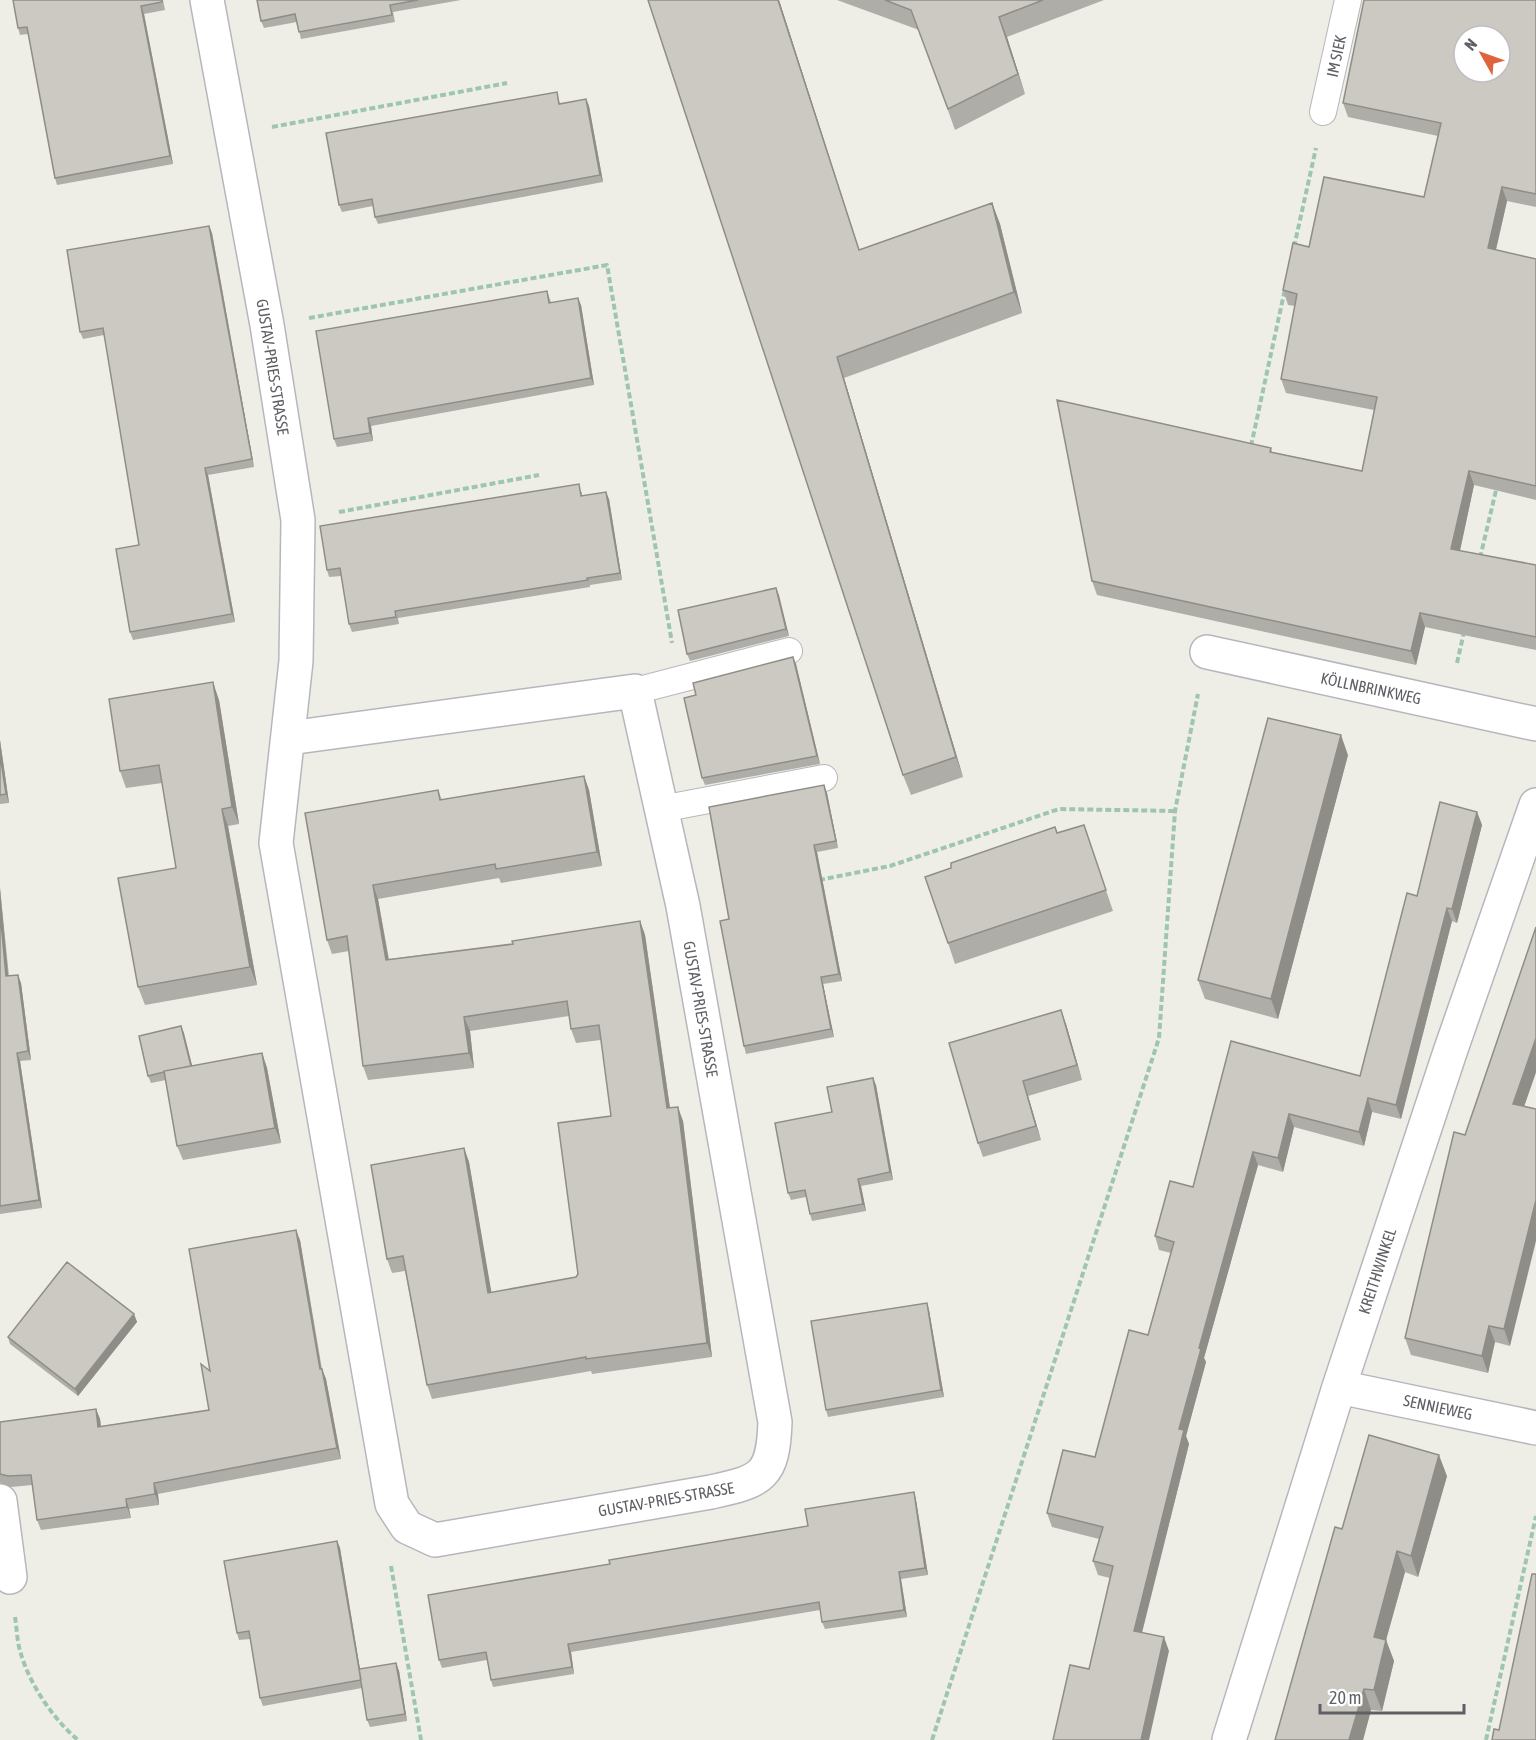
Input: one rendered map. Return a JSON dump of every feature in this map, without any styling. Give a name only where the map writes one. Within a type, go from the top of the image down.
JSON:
[{"type":"street","name":"GUSTAV-PRIES-STRASSE","points":[[207,0],[267,325],[298,520],[296,661],[276,843],[392,1504],[407,1527],[435,1540],[741,1486],[756,1478],[769,1467],[774,1447],[776,1422],[682,906],[635,691]]},
{"type":"street","name":"KÖLLNBRINKWEG","points":[[1207,652],[1536,724]]},
{"type":"street","points":[[289,738],[635,691]]},
{"type":"street","name":"KREITHWINKEL","points":[[1229,1740],[1339,1386],[1450,1052],[1536,805]]},
{"type":"street","name":"SENNIEWEG","points":[[1339,1386],[1536,1428]]},
{"type":"street","points":[[0,1501],[10,1577]]},
{"type":"lane","name":"IM SIEK","points":[[1323,112],[1348,0]]},
{"type":"lane","points":[[635,691],[789,651]]},
{"type":"lane","points":[[661,809],[824,778]]},
{"type":"path","points":[[231,135],[507,83]]},
{"type":"path","points":[[1293,253],[1323,112]]},
{"type":"path","points":[[267,325],[607,265],[673,649],[635,691]]},
{"type":"path","points":[[1250,452],[1285,288]]},
{"type":"path","points":[[1478,566],[1499,474]]},
{"type":"path","points":[[298,520],[539,475]]},
{"type":"path","points":[[1447,705],[1465,624]]},
{"type":"path","points":[[932,1740],[1159,1038],[1175,811],[1207,652]]},
{"type":"path","points":[[809,882],[890,866],[1059,809],[1175,811]]},
{"type":"path","points":[[1486,1740],[1536,1516]]},
{"type":"path","points":[[407,1527],[391,1566],[421,1740]]},
{"type":"path","points":[[10,1577],[21,1654],[58,1723],[78,1740]]},
{"type":"building","points":[[13,0],[162,0],[162,2],[141,6],[170,156],[55,178],[27,27],[18,28]]},
{"type":"building","points":[[257,0],[418,0],[390,5],[392,15],[299,32],[295,14],[261,21]]},
{"type":"building","points":[[648,0],[778,0],[859,250],[992,203],[1014,292],[837,357],[956,757],[903,775]]},
{"type":"building","points":[[885,0],[1043,0],[999,17],[1018,74],[948,109],[911,10]]},
{"type":"building","points":[[1364,0],[1536,0],[1536,194],[1502,187],[1488,248],[1536,259],[1536,486],[1469,471],[1451,549],[1536,565],[1536,637],[1420,613],[1411,651],[1092,581],[1057,400],[1271,448],[1270,452],[1362,471],[1377,397],[1281,379],[1297,294],[1283,290],[1293,243],[1309,247],[1324,177],[1424,197],[1441,123],[1343,103]]},
{"type":"building","points":[[557,92],[559,104],[586,99],[600,175],[375,217],[372,199],[339,205],[326,133]]},
{"type":"building","points":[[209,226],[252,459],[205,468],[232,614],[130,632],[116,549],[139,545],[103,328],[80,332],[67,250]]},
{"type":"building","points":[[547,291],[549,303],[578,298],[591,378],[368,418],[370,433],[334,439],[316,331]]},
{"type":"building","points":[[579,484],[581,496],[606,492],[620,573],[395,611],[396,617],[349,624],[340,568],[327,570],[320,526]]},
{"type":"building","points":[[776,588],[786,629],[687,654],[678,610]]},
{"type":"building","points":[[793,657],[817,756],[702,778],[684,698],[696,695],[693,683]]},
{"type":"building","points":[[213,682],[232,807],[222,809],[250,967],[138,987],[118,878],[176,868],[159,765],[120,771],[109,699]]},
{"type":"building","points":[[1268,718],[1341,735],[1271,999],[1198,980]]},
{"type":"building","points":[[0,754],[6,794],[0,795]]},
{"type":"building","points":[[584,776],[597,852],[496,869],[495,864],[373,885],[386,960],[513,944],[512,941],[640,921],[667,1108],[678,1107],[707,1343],[586,1359],[586,1357],[427,1385],[403,1256],[387,1259],[371,1165],[464,1148],[488,1293],[576,1277],[578,1274],[558,1123],[611,1116],[599,1025],[571,1029],[567,1001],[464,1017],[469,1053],[363,1066],[347,936],[327,940],[305,813],[438,790],[440,800]]},
{"type":"building","points":[[824,785],[836,841],[814,845],[839,974],[821,977],[831,1029],[744,1046],[720,921],[729,919],[709,807]]},
{"type":"building","points":[[1440,802],[1477,812],[1452,909],[1447,908],[1396,1105],[1368,1098],[1359,1132],[1289,1114],[1278,1158],[1253,1152],[1199,1348],[1201,1349],[1179,1429],[1184,1430],[1134,1631],[1164,1637],[1141,1740],[1053,1740],[1070,1665],[1089,1669],[1113,1566],[1093,1561],[1103,1527],[1047,1513],[1063,1450],[1095,1457],[1129,1330],[1148,1335],[1174,1242],[1155,1236],[1170,1181],[1193,1187],[1231,1041],[1360,1076],[1407,893],[1417,896]]},
{"type":"building","points":[[1084,825],[1106,890],[948,943],[925,877],[951,868],[951,863],[1055,827],[1057,833]]},
{"type":"building","points":[[0,911],[6,976],[18,975],[28,1051],[17,1053],[39,1200],[0,1206]]},
{"type":"building","points":[[1536,927],[1536,1038],[1513,1104],[1536,1109],[1536,1200],[1504,1329],[1489,1326],[1482,1356],[1405,1338],[1454,1132],[1465,1135]]},
{"type":"building","points":[[1061,1010],[1077,1065],[1023,1081],[1036,1126],[978,1143],[949,1043]]},
{"type":"building","points":[[181,1026],[191,1066],[148,1076],[139,1036]]},
{"type":"building","points":[[262,1053],[275,1128],[177,1146],[164,1071]]},
{"type":"building","points":[[873,1078],[890,1172],[858,1179],[863,1204],[810,1214],[805,1190],[788,1193],[775,1123],[832,1112],[827,1087]]},
{"type":"building","points":[[296,1230],[320,1369],[322,1369],[337,1448],[154,1483],[155,1494],[126,1499],[127,1507],[37,1520],[31,1475],[0,1474],[0,1422],[96,1409],[98,1427],[209,1410],[201,1364],[210,1371],[189,1249]]},
{"type":"building","points":[[67,1262],[134,1314],[75,1389],[8,1337]]},
{"type":"building","points":[[927,1303],[941,1390],[826,1410],[811,1321]]},
{"type":"building","points":[[1369,1435],[1439,1455],[1411,1556],[1397,1551],[1374,1637],[1386,1640],[1374,1690],[1364,1689],[1349,1740],[1275,1740],[1335,1527],[1342,1529]]},
{"type":"building","points":[[914,1492],[925,1568],[899,1572],[904,1610],[822,1622],[819,1602],[568,1644],[572,1667],[491,1680],[486,1652],[439,1660],[428,1595],[610,1564],[609,1560],[808,1526],[805,1509]]},
{"type":"building","points":[[337,1541],[361,1680],[260,1698],[249,1631],[237,1633],[224,1561]]},
{"type":"building","points":[[1532,1574],[1536,1574],[1536,1740],[1492,1740],[1494,1729],[1499,1730]]},
{"type":"building","points":[[396,1663],[405,1714],[367,1720],[359,1669]]}]
